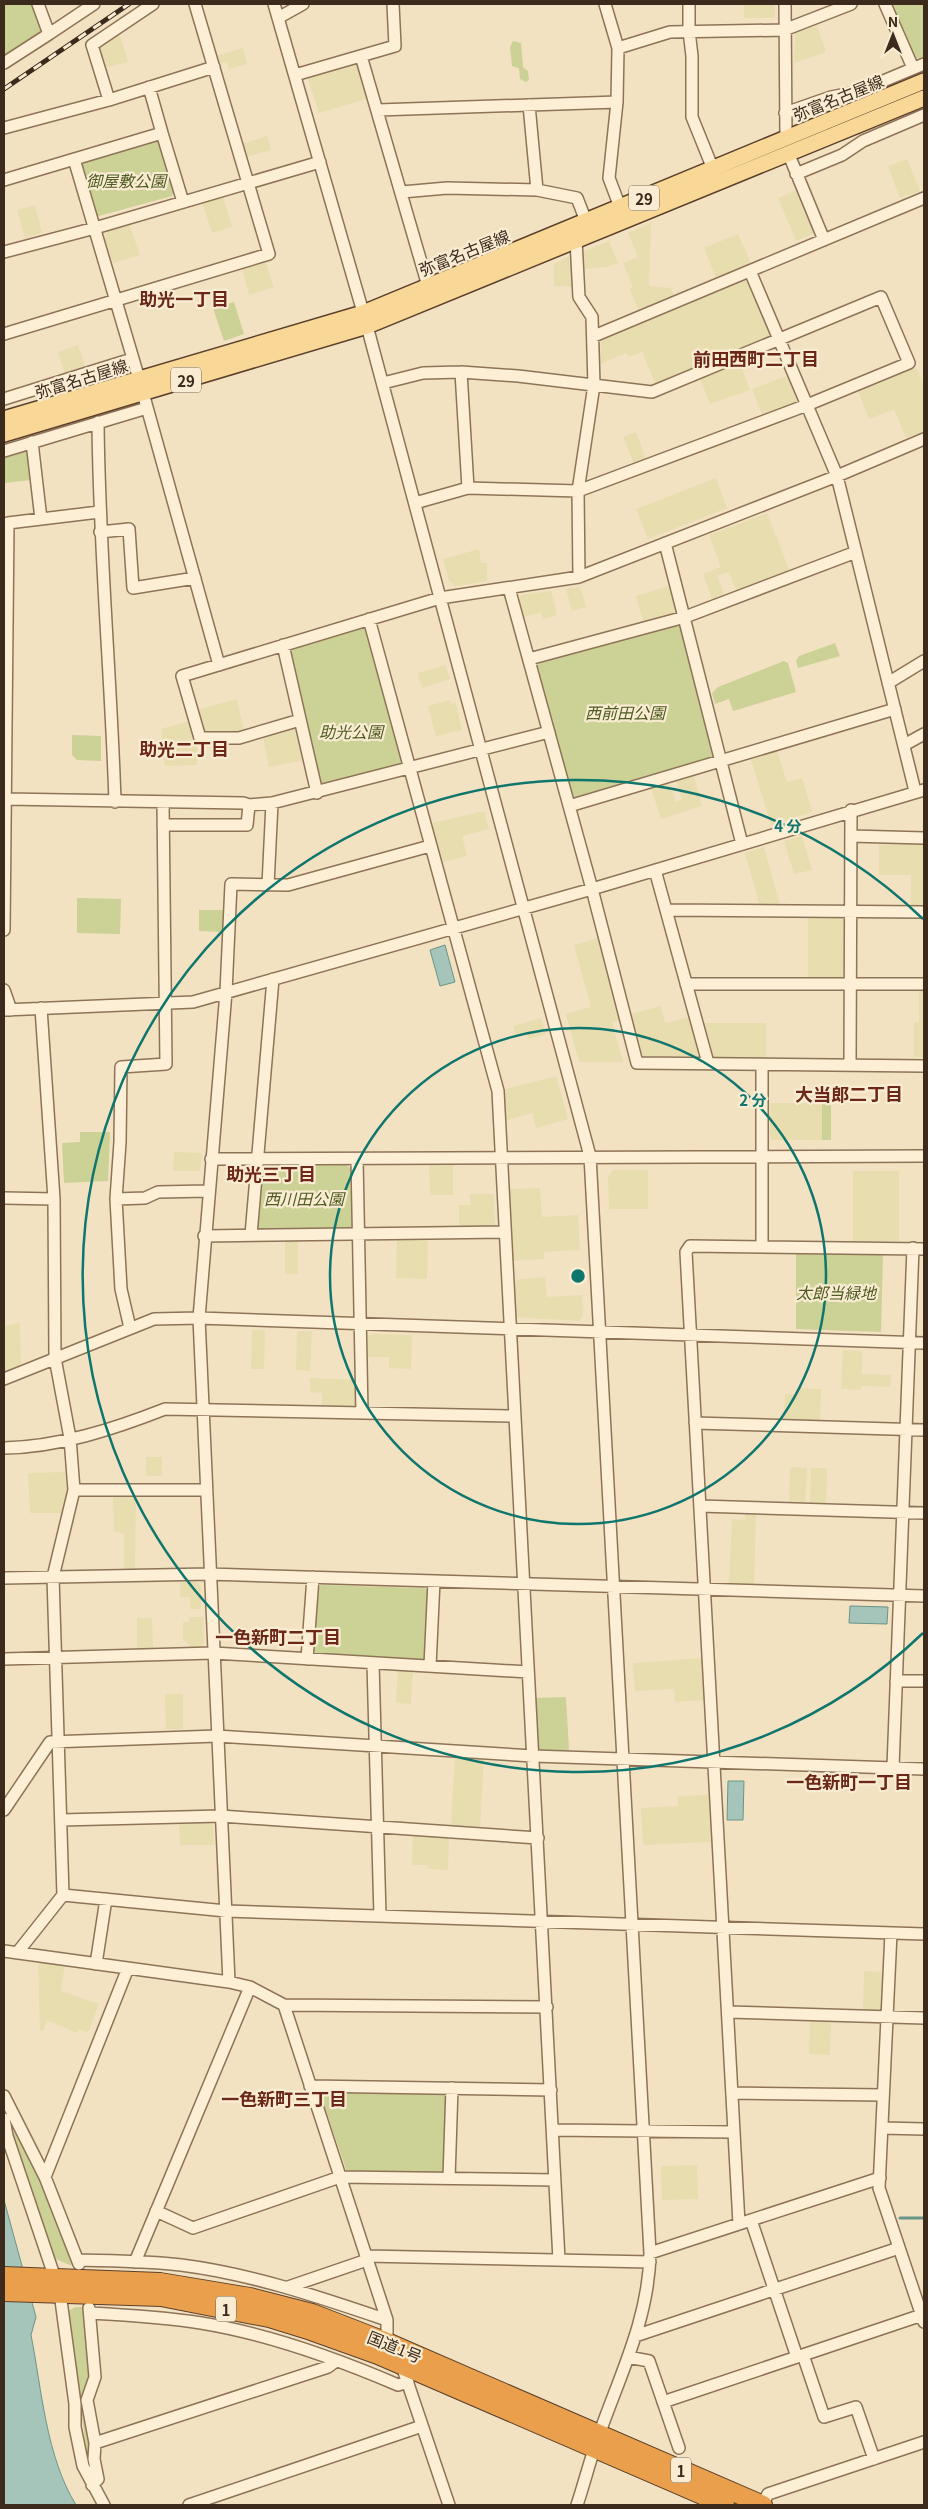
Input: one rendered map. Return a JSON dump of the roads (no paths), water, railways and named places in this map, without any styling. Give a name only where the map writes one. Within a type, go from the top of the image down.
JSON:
[{"type":"highway","name":"国道1号","points":[[4,2276],[47,2285],[162,2297],[243,2313],[311,2331],[378,2355],[406,2375],[597,2441],[763,2505]]},
{"type":"highway","name":"国道1号","points":[[4,2292],[47,2285],[160,2282],[250,2297],[312,2313],[387,2342],[597,2441],[724,2505]]},
{"type":"main road","name":"弥富名古屋線","points":[[365,320],[428,286],[924,81]]},
{"type":"main road","name":"弥富名古屋線","points":[[4,419],[141,386],[365,320],[576,240],[789,155],[924,98]]},
{"type":"main road","name":"弥富名古屋線","points":[[4,434],[141,386]]},
{"type":"street","points":[[38,4],[49,34]]},
{"type":"street","points":[[4,63],[94,4]]},
{"type":"street","points":[[109,100],[92,45],[153,4]]},
{"type":"street","points":[[4,334],[269,254],[195,4]]},
{"type":"street","points":[[274,4],[383,383],[590,1156],[650,2280],[645,2307],[576,2505]]},
{"type":"street","points":[[278,18],[303,4]]},
{"type":"street","points":[[295,75],[395,46],[393,4]]},
{"type":"street","points":[[605,4],[618,48],[617,102],[608,178],[620,207]]},
{"type":"street","points":[[689,4],[689,31],[692,56],[692,117],[714,169]]},
{"type":"street","points":[[785,4],[786,137]]},
{"type":"street","points":[[618,48],[670,32],[784,30],[851,4]]},
{"type":"street","points":[[785,114],[831,97],[857,92],[919,66],[885,4]]},
{"type":"street","points":[[361,56],[428,286]]},
{"type":"street","points":[[4,128],[109,100],[214,67]]},
{"type":"street","points":[[149,88],[183,202]]},
{"type":"street","points":[[378,110],[617,102]]},
{"type":"street","points":[[529,104],[537,190]]},
{"type":"street","points":[[796,174],[842,155],[863,141],[924,115]]},
{"type":"street","points":[[4,180],[162,133]]},
{"type":"street","points":[[789,155],[824,240]]},
{"type":"street","points":[[74,159],[141,386],[219,665]]},
{"type":"street","points":[[4,250],[95,228],[320,162]]},
{"type":"street","points":[[402,192],[447,188],[537,190],[577,198],[586,221]]},
{"type":"street","points":[[594,336],[924,198]]},
{"type":"street","points":[[576,240],[580,297],[592,317],[594,336],[594,385],[578,491],[579,576]]},
{"type":"street","points":[[4,990],[7,1010],[193,1002],[452,927],[592,889],[920,790],[904,745],[837,476],[750,271]]},
{"type":"street","points":[[383,383],[423,373],[461,372],[652,392],[882,297],[909,363],[806,405],[578,491],[468,488],[415,503]]},
{"type":"street","points":[[4,400],[132,359]]},
{"type":"street","points":[[461,372],[468,488]]},
{"type":"street","points":[[4,451],[147,408]]},
{"type":"street","points":[[98,422],[99,512],[111,687],[115,802]]},
{"type":"street","points":[[300,720],[239,738],[200,738],[182,676],[440,598],[579,576],[837,476],[924,439]]},
{"type":"street","points":[[32,442],[41,519]]},
{"type":"street","points":[[4,930],[8,523],[99,512]]},
{"type":"street","points":[[100,532],[129,529],[132,588],[194,578]]},
{"type":"street","points":[[665,543],[742,844]]},
{"type":"street","points":[[529,659],[685,617],[856,552]]},
{"type":"street","points":[[509,588],[592,889],[637,1064],[924,1066]]},
{"type":"street","points":[[369,619],[498,1091],[559,2260]]},
{"type":"street","points":[[283,645],[316,793]]},
{"type":"street","points":[[888,683],[924,661]]},
{"type":"street","points":[[569,806],[895,709]]},
{"type":"street","points":[[6,799],[243,803],[249,805],[272,803],[549,732]]},
{"type":"street","points":[[904,745],[924,734]]},
{"type":"street","points":[[130,1328],[121,1289],[116,1199],[120,1142],[121,1067],[166,1064],[163,802]]},
{"type":"street","points":[[268,884],[272,803]]},
{"type":"street","points":[[163,825],[247,825],[249,805]]},
{"type":"street","points":[[850,1065],[851,810]]},
{"type":"street","points":[[851,836],[924,838]]},
{"type":"street","points":[[229,1982],[201,1409],[199,1318],[204,1236],[226,992],[231,884],[288,884],[430,846]]},
{"type":"street","points":[[655,870],[708,1064]]},
{"type":"street","points":[[666,910],[924,912]]},
{"type":"street","points":[[251,1235],[273,979]]},
{"type":"street","points":[[686,984],[924,984]]},
{"type":"street","points":[[17,1953],[63,1895],[53,1577],[74,1490],[70,1438],[55,1358],[54,1199],[41,1008]]},
{"type":"street","points":[[762,1065],[762,1246]]},
{"type":"street","points":[[211,1159],[762,1155],[924,1156]]},
{"type":"street","points":[[357,1159],[360,1234],[362,1413]]},
{"type":"street","points":[[116,1199],[145,1198],[158,1192],[208,1191]]},
{"type":"street","points":[[4,1198],[54,1199]]},
{"type":"street","points":[[204,1236],[505,1232]]},
{"type":"street","points":[[739,2224],[690,1335],[686,1252],[690,1246],[919,1249],[910,1343],[893,1767]]},
{"type":"street","points":[[4,1379],[154,1319],[199,1318],[924,1343]]},
{"type":"street","points":[[4,1448],[30,1448],[122,1426],[165,1409],[514,1416]]},
{"type":"street","points":[[695,1423],[924,1430]]},
{"type":"street","points":[[74,1490],[205,1490]]},
{"type":"street","points":[[700,1506],[924,1513]]},
{"type":"street","points":[[4,1578],[209,1574],[924,1596]]},
{"type":"street","points":[[307,1658],[313,1577]]},
{"type":"street","points":[[430,1666],[434,1581]]},
{"type":"street","points":[[4,1659],[213,1653],[528,1672]]},
{"type":"street","points":[[373,1663],[380,1916]]},
{"type":"street","points":[[896,1680],[924,1682]]},
{"type":"street","points":[[4,1810],[50,1742],[217,1736],[533,1756],[924,1768]]},
{"type":"street","points":[[61,1820],[221,1816],[538,1838]]},
{"type":"street","points":[[63,1895],[226,1910],[924,1934]]},
{"type":"street","points":[[96,1964],[106,1899]]},
{"type":"street","points":[[663,2402],[923,2314],[879,2188],[890,1933]]},
{"type":"street","points":[[4,1951],[229,1982],[250,1987],[284,2005],[546,2007]]},
{"type":"street","points":[[45,2178],[128,1968]]},
{"type":"street","points":[[134,2262],[250,1987]]},
{"type":"street","points":[[284,2005],[387,2320],[387,2342],[406,2375],[450,2505]]},
{"type":"street","points":[[728,2012],[924,2018]]},
{"type":"street","points":[[310,2086],[551,2090]]},
{"type":"street","points":[[449,2178],[452,2088]]},
{"type":"street","points":[[732,2093],[883,2096]]},
{"type":"street","points":[[4,2096],[45,2178],[79,2262],[134,2262],[182,2266],[288,2287],[387,2320]]},
{"type":"street","points":[[4,2119],[47,2285],[75,2404],[75,2427],[83,2466],[104,2505]]},
{"type":"street","points":[[882,2128],[924,2129]]},
{"type":"street","points":[[553,2130],[734,2132]]},
{"type":"street","points":[[156,2211],[193,2228],[340,2177],[555,2180]]},
{"type":"street","points":[[288,2287],[367,2258],[559,2260],[650,2257],[739,2224],[880,2178]]},
{"type":"street","points":[[751,2220],[775,2291],[824,2417],[856,2407],[874,2459]]},
{"type":"street","points":[[635,2336],[775,2291],[899,2248]]},
{"type":"street","points":[[92,2485],[98,2479],[94,2459],[95,2443],[87,2400],[95,2377],[90,2310],[201,2323],[289,2344],[336,2360],[398,2385],[406,2375]]},
{"type":"street","points":[[628,2357],[649,2361],[679,2448]]},
{"type":"street","points":[[95,2443],[328,2366],[336,2360]]},
{"type":"street","points":[[189,2505],[422,2426]]},
{"type":"street","points":[[763,2505],[768,2494],[924,2442]]},
{"type":"water","points":[[445,945],[455,982],[440,986],[430,950]]},
{"type":"water","points":[[850,1606],[888,1607],[887,1624],[849,1623]]},
{"type":"water","points":[[728,1781],[744,1781],[743,1820],[727,1820]]},
{"type":"water","points":[[4,2200],[36,2317],[31,2335],[46,2423],[58,2466],[76,2505],[4,2505]]},
{"type":"waterway","points":[[900,2218],[924,2218]]},
{"type":"railway","points":[[4,89],[129,4]]},
{"type":"district","name":"助光一丁目","points":[[184,298]]},
{"type":"district","name":"前田西町二丁目","points":[[756,358]]},
{"type":"district","name":"助光二丁目","points":[[184,748]]},
{"type":"district","name":"大当郎二丁目","points":[[849,1093]]},
{"type":"district","name":"助光三丁目","points":[[271,1173]]},
{"type":"district","name":"一色新町二丁目","points":[[278,1636]]},
{"type":"district","name":"一色新町一丁目","points":[[849,1781]]},
{"type":"district","name":"一色新町三丁目","points":[[284,2098]]},
{"type":"park label","name":"御屋敷公園","points":[[126,180]]},
{"type":"park label","name":"西前田公園","points":[[625,712]]},
{"type":"park label","name":"助光公園","points":[[351,731]]},
{"type":"park label","name":"西川田公園","points":[[304,1198]]},
{"type":"park label","name":"太郎当緑地","points":[[836,1292]]}]
